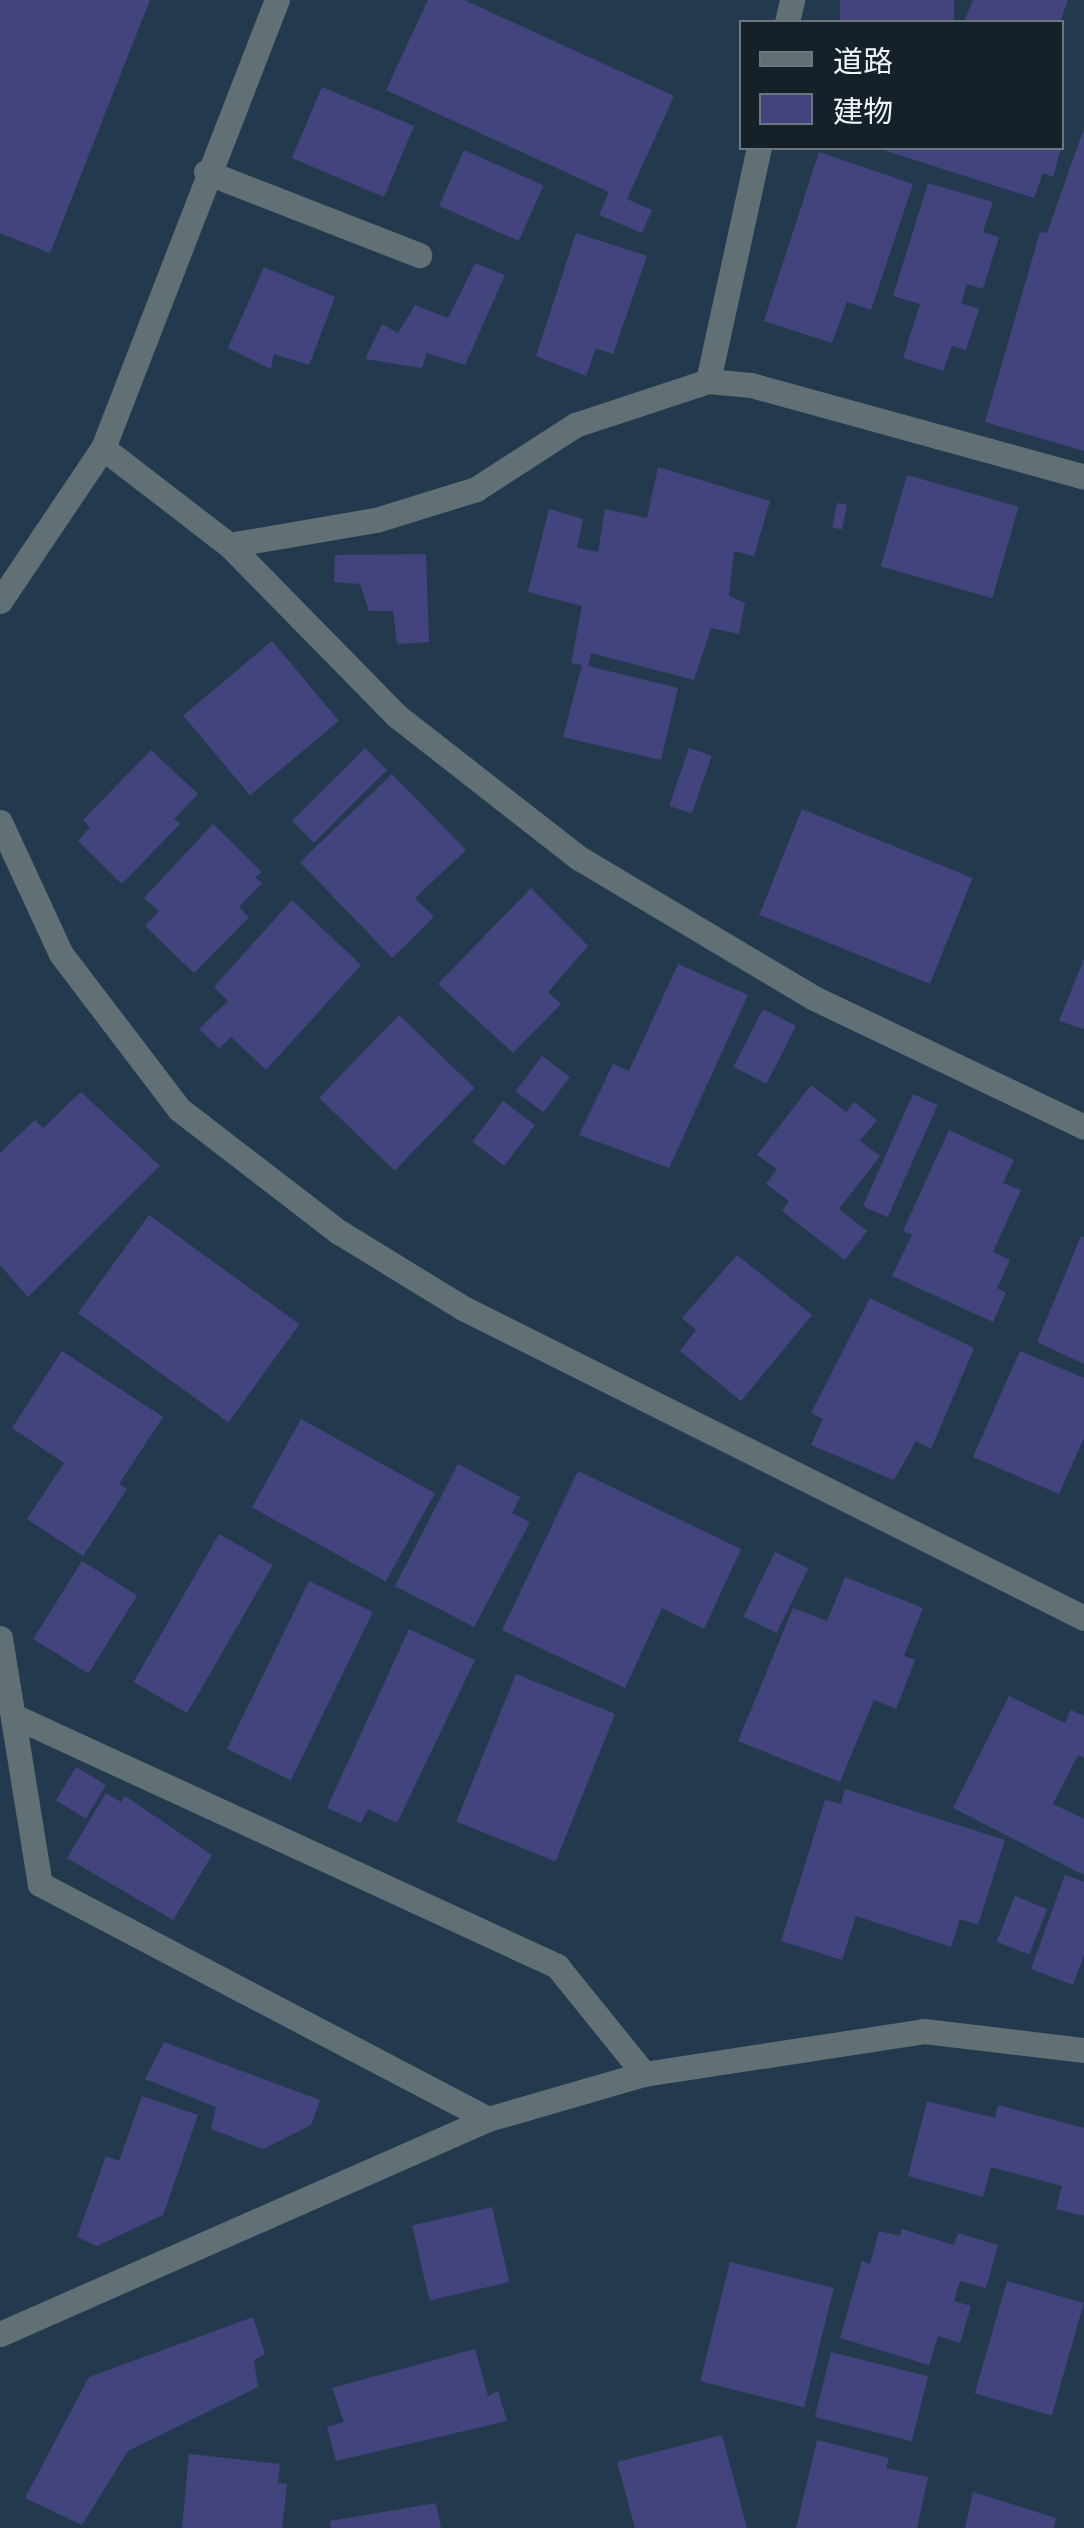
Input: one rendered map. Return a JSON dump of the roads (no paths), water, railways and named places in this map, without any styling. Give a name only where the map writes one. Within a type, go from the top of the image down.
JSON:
[{"type":"street","points":[[0,601],[103,448],[206,172],[277,0]]},
{"type":"street","points":[[708,381],[759,150]]},
{"type":"street","points":[[206,172],[418,255]]},
{"type":"street","points":[[229,546],[376,520],[476,489],[575,425],[708,381],[751,385],[1084,477]]},
{"type":"street","points":[[103,448],[229,546],[397,716],[579,858],[814,998],[1084,1127]]},
{"type":"street","points":[[0,822],[60,954],[179,1109],[339,1232],[463,1308],[1084,1618]]},
{"type":"street","points":[[0,1638],[16,1717],[40,1884],[488,2119]]},
{"type":"street","points":[[16,1717],[558,1966],[644,2074]]},
{"type":"street","points":[[0,2334],[488,2119],[644,2074],[924,2032],[1084,2050]]}]
